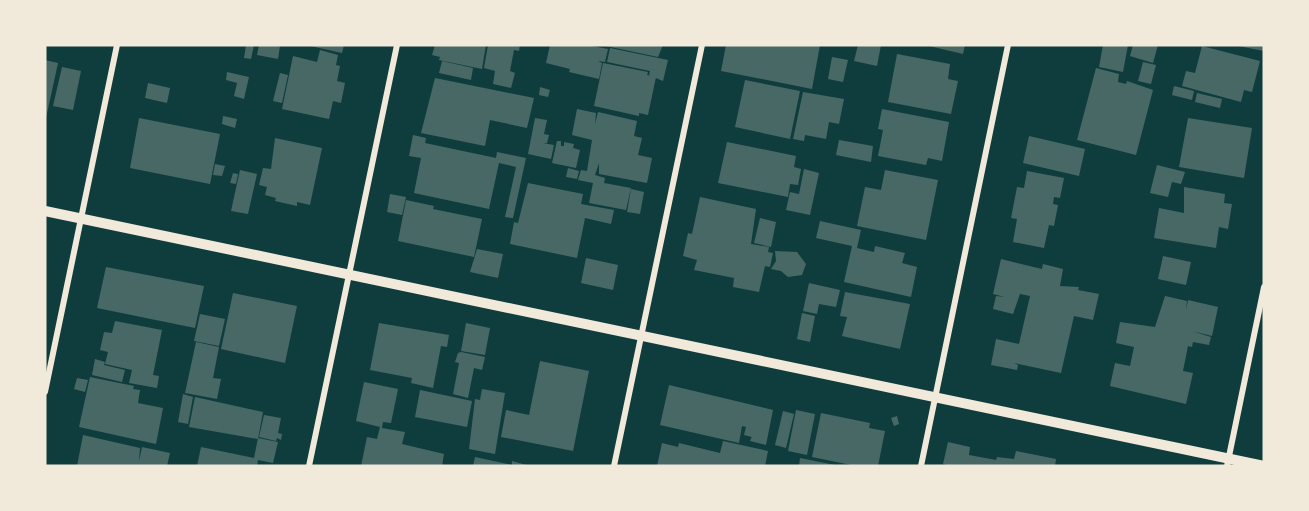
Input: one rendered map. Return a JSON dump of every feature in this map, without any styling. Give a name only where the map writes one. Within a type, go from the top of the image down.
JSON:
[{"type":"street","points":[[45,392],[78,242],[80,218],[117,45]]},
{"type":"street","points":[[309,466],[397,45]]},
{"type":"street","points":[[614,466],[702,45]]},
{"type":"street","points":[[921,466],[1008,45]]},
{"type":"street","points":[[45,211],[641,335],[1227,462],[1264,466]]},
{"type":"street","points":[[1227,462],[1264,287]]},
{"type":"building","points":[[246,45],[254,45],[251,59],[244,58]]},
{"type":"building","points":[[259,45],[280,46],[278,59],[257,55]]},
{"type":"building","points":[[306,45],[344,45],[342,53]]},
{"type":"building","points":[[435,45],[486,45],[482,69],[439,60],[440,57],[432,55]]},
{"type":"building","points":[[488,45],[520,45],[519,51],[514,50],[510,71],[515,73],[511,88],[493,84],[495,71],[484,68]]},
{"type":"building","points":[[550,45],[587,45],[608,49],[605,62],[598,61],[602,63],[599,79],[569,72],[570,69],[546,63]]},
{"type":"building","points":[[606,45],[663,45],[658,57],[606,46]]},
{"type":"building","points":[[726,45],[820,45],[812,89],[721,71]]},
{"type":"building","points":[[858,45],[881,45],[877,66],[854,61]]},
{"type":"building","points":[[925,45],[965,45],[963,54]]},
{"type":"building","points":[[1103,45],[1128,45],[1123,72],[1099,67]]},
{"type":"building","points":[[1133,45],[1158,45],[1153,63],[1130,56]]},
{"type":"building","points":[[1264,45],[1264,51],[1238,46]]},
{"type":"building","points":[[1202,46],[1260,61],[1252,92],[1244,90],[1241,102],[1182,86],[1186,71],[1195,73]]},
{"type":"building","points":[[610,48],[668,60],[663,81],[649,75],[650,71],[607,62]]},
{"type":"building","points":[[320,50],[338,55],[336,65],[340,66],[337,81],[345,83],[341,103],[333,101],[329,119],[282,109],[293,56],[317,62]]},
{"type":"building","points":[[897,54],[950,64],[948,79],[958,81],[951,114],[888,102]]},
{"type":"building","points":[[832,57],[848,60],[843,82],[828,79]]},
{"type":"building","points":[[45,60],[58,63],[46,118],[45,118]]},
{"type":"building","points":[[442,61],[473,68],[471,80],[439,73]]},
{"type":"building","points":[[1143,62],[1156,65],[1151,84],[1138,81]]},
{"type":"building","points":[[603,63],[648,72],[647,75],[656,77],[648,115],[639,113],[639,116],[594,106]]},
{"type":"building","points":[[62,67],[81,71],[73,110],[53,106]]},
{"type":"building","points":[[1096,68],[1119,74],[1118,82],[1126,84],[1127,81],[1153,90],[1136,155],[1077,140]]},
{"type":"building","points":[[227,72],[249,77],[244,99],[234,96],[237,83],[226,80]]},
{"type":"building","points":[[280,73],[288,75],[282,103],[273,101]]},
{"type":"building","points":[[435,78],[534,98],[527,128],[490,120],[485,146],[421,133]]},
{"type":"building","points":[[745,80],[800,91],[790,139],[735,127]]},
{"type":"building","points":[[148,83],[170,88],[167,103],[145,98]]},
{"type":"building","points":[[1174,86],[1194,91],[1192,100],[1172,95]]},
{"type":"building","points":[[540,87],[550,90],[548,97],[539,95]]},
{"type":"building","points":[[803,92],[844,99],[839,124],[829,122],[826,139],[805,135],[804,141],[793,139]]},
{"type":"building","points":[[1197,93],[1222,99],[1220,108],[1195,102]]},
{"type":"building","points":[[577,109],[596,113],[595,124],[598,112],[637,121],[634,136],[642,138],[638,155],[652,158],[647,183],[599,174],[599,163],[595,175],[605,178],[604,183],[631,188],[626,210],[589,203],[593,183],[578,180],[581,170],[587,171],[592,140],[572,135]]},
{"type":"building","points":[[882,109],[949,122],[942,161],[928,158],[926,165],[878,156],[883,130],[878,129]]},
{"type":"building","points":[[223,116],[237,119],[235,128],[222,124]]},
{"type":"building","points":[[139,118],[220,134],[210,184],[130,168]]},
{"type":"building","points":[[535,118],[547,120],[544,134],[549,135],[547,143],[543,143],[554,145],[551,159],[528,154]]},
{"type":"building","points":[[1188,118],[1252,128],[1244,178],[1179,167]]},
{"type":"building","points":[[413,135],[426,138],[425,143],[496,158],[497,152],[526,158],[513,218],[505,217],[516,167],[499,163],[489,209],[414,193],[421,158],[409,156]]},
{"type":"building","points":[[1029,136],[1085,149],[1079,176],[1023,163]]},
{"type":"building","points":[[275,138],[322,148],[310,205],[297,202],[297,206],[275,201],[276,198],[265,195],[267,187],[259,185],[263,168],[271,169]]},
{"type":"building","points":[[839,140],[873,146],[871,162],[836,155]]},
{"type":"building","points":[[557,141],[561,141],[561,146],[564,146],[564,142],[574,144],[573,148],[580,150],[576,168],[552,163]]},
{"type":"building","points":[[727,142],[796,156],[794,167],[801,169],[798,185],[790,184],[788,197],[718,183]]},
{"type":"building","points":[[215,164],[225,166],[222,176],[213,175]]},
{"type":"building","points":[[1157,165],[1185,172],[1181,184],[1172,182],[1168,197],[1150,193]]},
{"type":"building","points":[[568,168],[579,171],[577,179],[566,177]]},
{"type":"building","points":[[804,169],[819,173],[810,215],[786,210],[790,192],[799,194]]},
{"type":"building","points":[[240,170],[257,174],[248,214],[231,211]]},
{"type":"building","points":[[885,170],[938,180],[926,240],[857,226],[865,187],[881,190]]},
{"type":"building","points":[[1027,171],[1064,178],[1060,198],[1054,197],[1053,204],[1058,205],[1054,226],[1049,225],[1044,248],[1013,242],[1017,219],[1011,218],[1017,187],[1024,188]]},
{"type":"building","points":[[233,173],[238,174],[236,184],[230,183]]},
{"type":"building","points":[[528,183],[583,194],[581,204],[614,210],[611,224],[585,218],[577,258],[510,244],[514,222],[518,223]]},
{"type":"building","points":[[1184,187],[1225,194],[1224,203],[1232,204],[1228,229],[1219,227],[1216,248],[1154,238],[1159,208],[1184,213]]},
{"type":"building","points":[[631,189],[644,192],[640,214],[627,212]]},
{"type":"building","points":[[390,194],[406,197],[402,215],[387,212]]},
{"type":"building","points":[[700,197],[756,209],[751,244],[769,247],[768,252],[773,253],[770,267],[765,266],[759,292],[733,287],[734,278],[694,270],[697,260],[683,256],[688,233],[692,234]]},
{"type":"building","points":[[406,200],[434,206],[433,209],[482,219],[474,257],[398,241]]},
{"type":"building","points":[[760,218],[776,222],[771,247],[754,243]]},
{"type":"building","points":[[820,221],[861,230],[857,248],[874,252],[875,246],[905,253],[902,263],[917,267],[911,297],[844,282],[852,246],[816,238]]},
{"type":"building","points":[[477,249],[503,254],[498,278],[470,272]]},
{"type":"building","points":[[775,251],[797,252],[806,264],[802,275],[788,277],[781,271],[771,269],[776,261]]},
{"type":"building","points":[[1163,256],[1191,262],[1186,285],[1158,279]]},
{"type":"building","points":[[586,258],[618,265],[613,290],[581,283]]},
{"type":"building","points":[[1001,259],[1042,269],[1043,264],[1063,269],[1060,286],[1079,287],[1078,290],[1099,294],[1093,320],[1074,316],[1061,373],[1014,363],[1018,365],[1017,370],[991,365],[996,339],[1019,344],[1030,296],[1020,294],[1013,314],[993,309],[996,296],[1005,297],[993,294]]},
{"type":"building","points":[[106,267],[204,286],[195,328],[97,308]]},
{"type":"building","points":[[809,283],[840,290],[836,307],[819,304],[817,314],[803,311]]},
{"type":"building","points":[[845,292],[910,304],[900,349],[842,336],[847,317],[840,316]]},
{"type":"building","points":[[233,293],[297,306],[285,363],[221,349]]},
{"type":"building","points":[[1165,296],[1187,301],[1186,310],[1188,300],[1218,307],[1212,336],[1192,331],[1211,337],[1209,345],[1193,342],[1192,347],[1188,346],[1183,371],[1193,373],[1186,404],[1110,386],[1115,363],[1130,366],[1134,347],[1116,343],[1120,322],[1155,327]]},
{"type":"building","points":[[802,313],[815,316],[810,342],[797,339]]},
{"type":"building","points":[[200,314],[225,319],[219,346],[194,341]]},
{"type":"building","points":[[115,321],[162,330],[153,375],[159,376],[157,388],[129,383],[132,370],[105,364],[108,352],[100,350],[104,332],[112,333]]},
{"type":"building","points":[[379,323],[449,335],[447,347],[441,346],[433,388],[411,383],[412,378],[370,370]]},
{"type":"building","points":[[466,323],[490,328],[485,355],[461,351]]},
{"type":"building","points":[[196,342],[219,347],[213,378],[221,379],[217,399],[185,393]]},
{"type":"building","points":[[458,353],[485,357],[482,370],[474,368],[468,398],[453,394],[459,363],[455,362]]},
{"type":"building","points":[[95,359],[105,362],[104,365],[125,370],[122,382],[92,375]]},
{"type":"building","points":[[540,361],[589,371],[573,451],[501,437],[506,410],[529,415]]},
{"type":"building","points":[[90,377],[134,386],[133,389],[140,390],[138,403],[163,408],[156,444],[79,427]]},
{"type":"building","points":[[77,378],[88,380],[85,392],[74,389]]},
{"type":"building","points":[[364,382],[398,389],[391,423],[383,422],[382,428],[405,432],[402,444],[444,454],[442,466],[361,466],[367,437],[377,439],[380,427],[356,421]]},
{"type":"building","points":[[669,385],[773,410],[766,445],[750,441],[752,437],[744,435],[746,427],[742,426],[739,443],[660,425]]},
{"type":"building","points":[[482,389],[505,393],[495,454],[469,449],[475,399],[480,400]]},
{"type":"building","points":[[420,390],[472,401],[467,427],[415,417]]},
{"type":"building","points":[[183,394],[193,397],[188,424],[178,422]]},
{"type":"building","points":[[195,397],[263,412],[258,439],[189,427]]},
{"type":"building","points":[[796,410],[815,414],[807,455],[788,451]]},
{"type":"building","points":[[783,411],[794,414],[786,448],[775,445]]},
{"type":"building","points":[[821,413],[870,423],[869,428],[885,431],[878,466],[856,466],[812,457]]},
{"type":"building","points":[[264,415],[281,418],[278,433],[282,434],[281,440],[259,437]]},
{"type":"building","points":[[897,416],[899,424],[894,426],[891,418]]},
{"type":"building","points":[[83,435],[140,448],[139,461],[142,447],[170,453],[167,466],[77,466]]},
{"type":"building","points":[[258,438],[278,442],[273,463],[258,460],[257,466],[197,466],[201,447],[254,458]]},
{"type":"building","points":[[723,441],[768,451],[765,466],[657,466],[662,443],[678,447],[679,443],[720,453]]},
{"type":"building","points":[[948,442],[970,447],[969,455],[996,460],[997,457],[1014,459],[1016,451],[1056,459],[1055,466],[950,466],[943,464]]},
{"type":"building","points":[[475,457],[512,465],[512,461],[530,466],[473,466]]},
{"type":"building","points":[[800,458],[835,465],[835,466],[799,466]]}]
